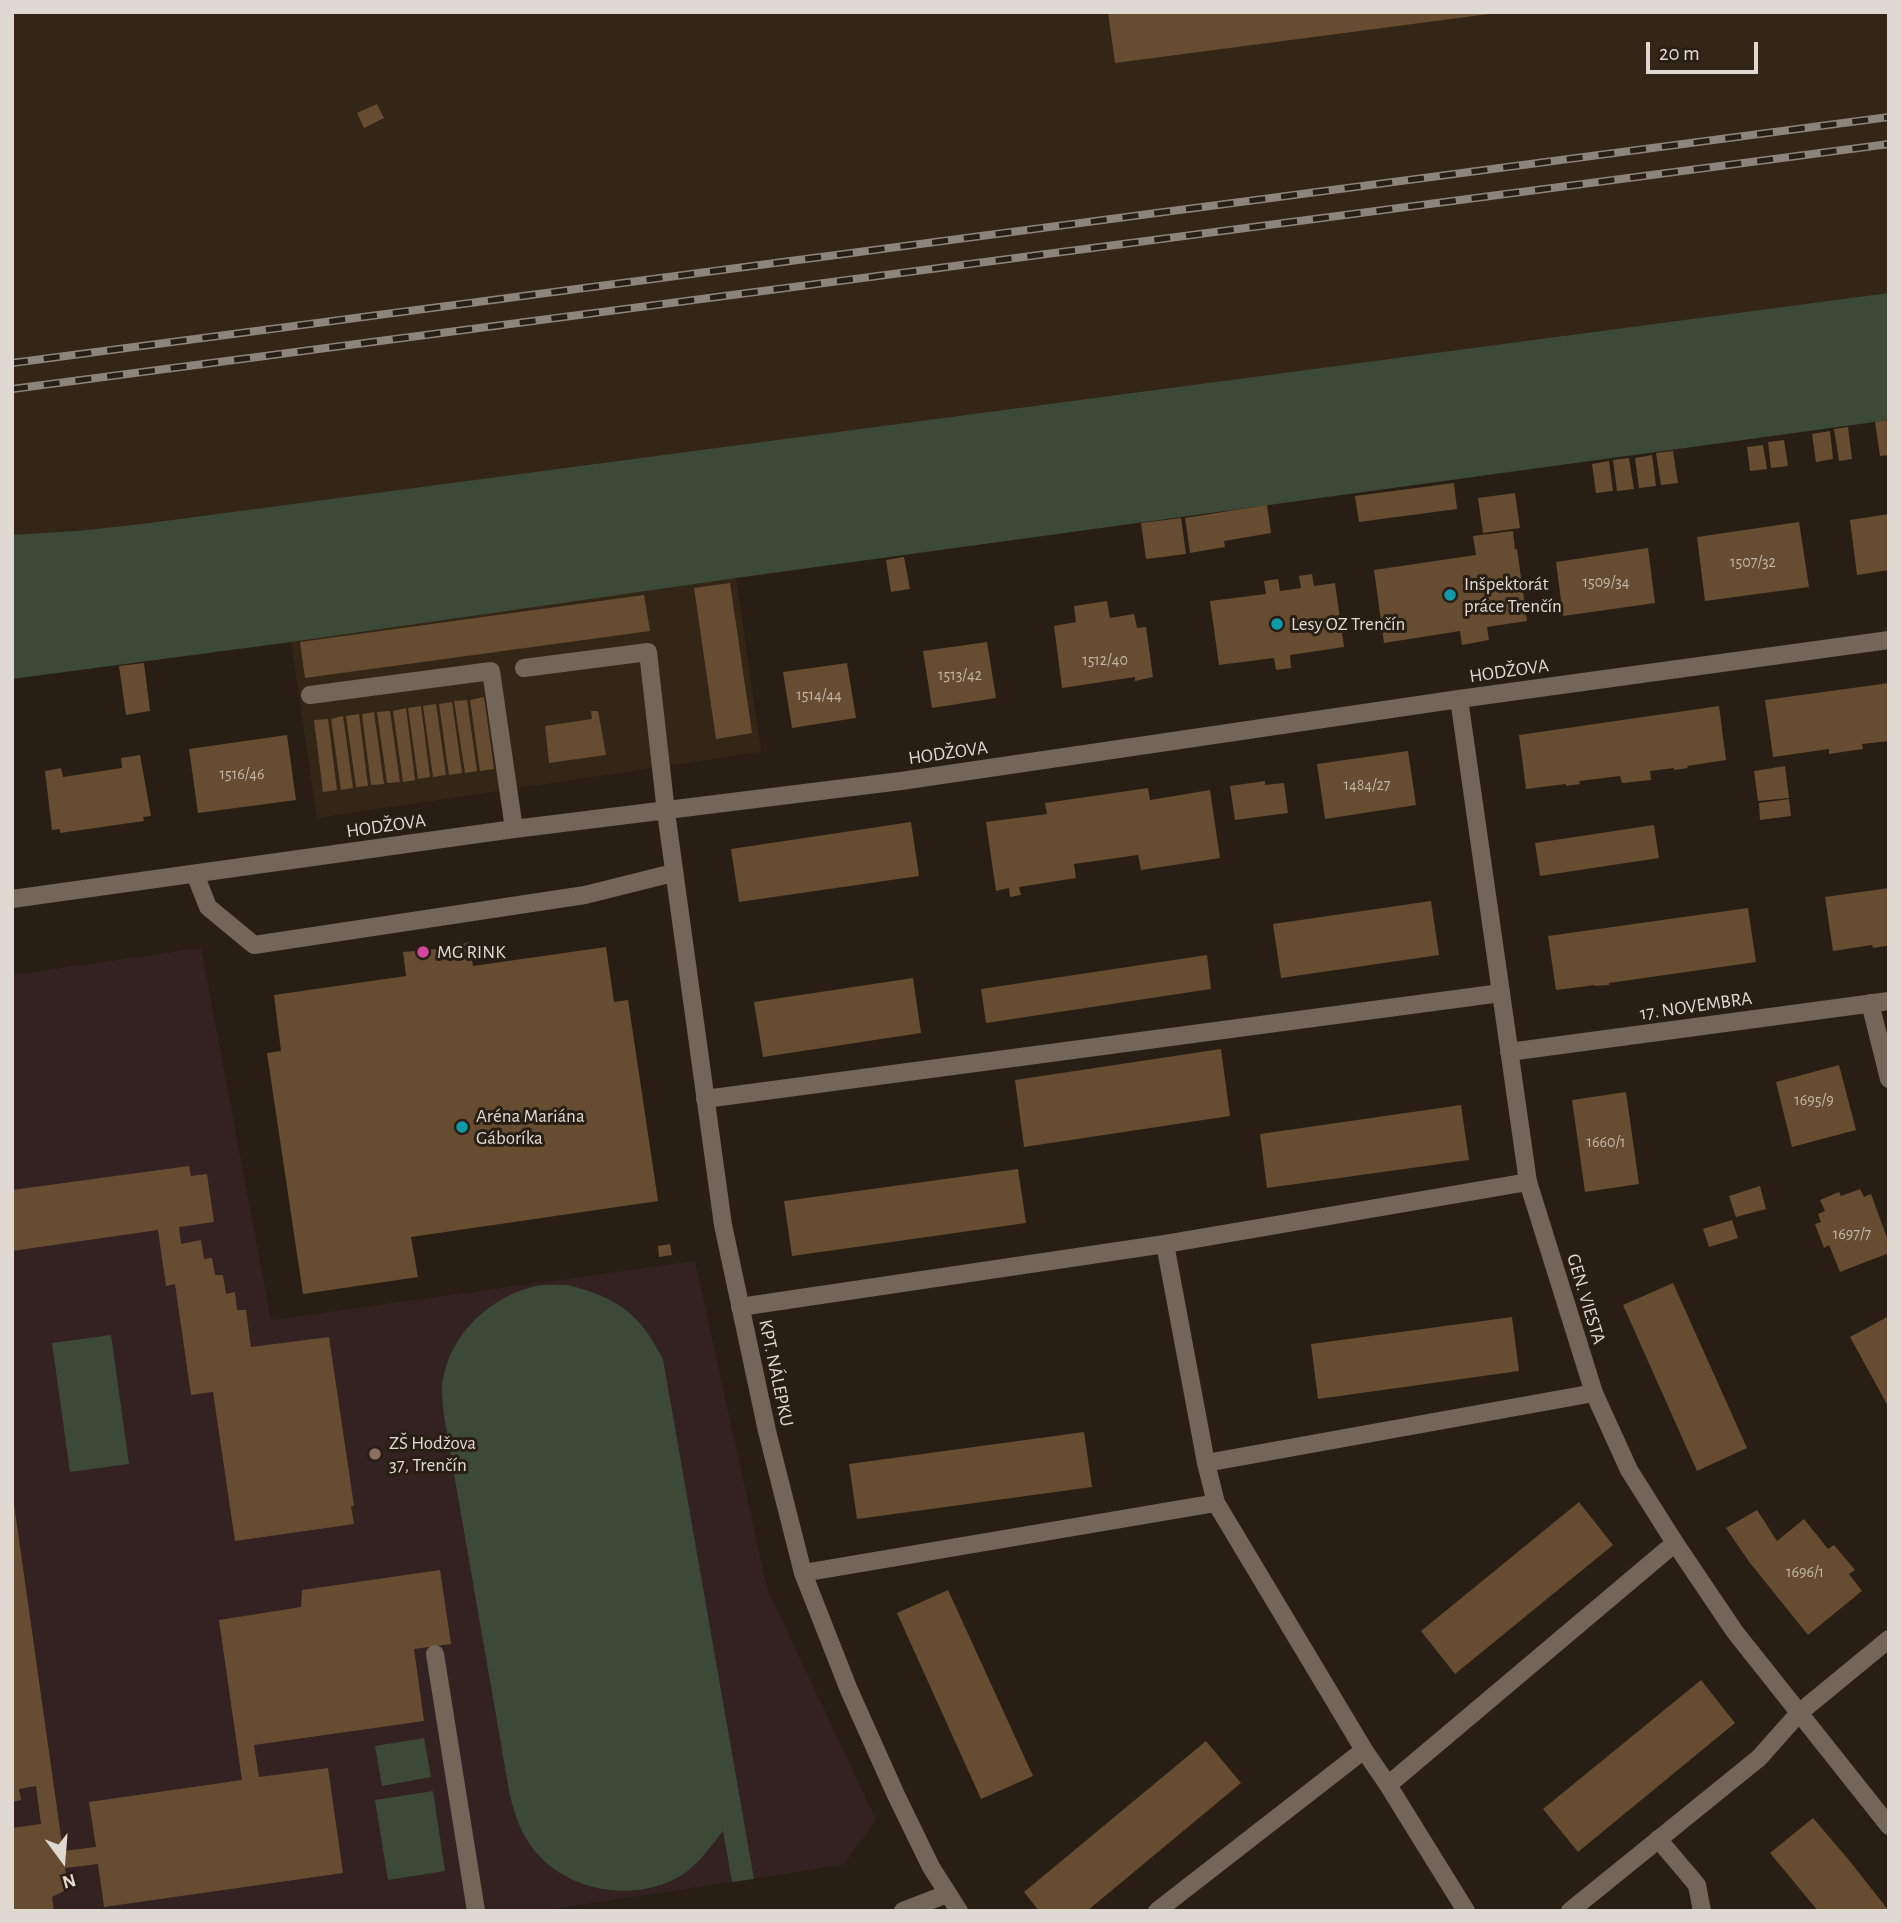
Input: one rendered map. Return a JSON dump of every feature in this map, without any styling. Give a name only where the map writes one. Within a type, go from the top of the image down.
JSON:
[{"type":"street","name":"HODŽOVA","points":[[12,900],[514,829],[901,781],[1459,699],[1889,640]]},
{"type":"street","name":"KPT. NÁLEPKU","points":[[524,668],[648,652],[673,873],[723,1225],[767,1431],[803,1573],[849,1690],[931,1867],[959,1911]]},
{"type":"street","points":[[310,695],[491,671],[514,829]]},
{"type":"street","name":"GEN. VIESTA","points":[[1459,699],[1528,1182],[1594,1393],[1629,1470],[1735,1632],[1889,1826]]},
{"type":"street","points":[[195,874],[208,907],[254,945],[585,895],[673,873]]},
{"type":"street","points":[[705,1099],[1501,993]]},
{"type":"street","name":"17. NOVEMBRA","points":[[1509,1052],[1889,1000]]},
{"type":"street","points":[[1870,1003],[1889,1079]]},
{"type":"street","points":[[740,1307],[1165,1244],[1528,1182]]},
{"type":"street","points":[[1165,1244],[1216,1503],[1364,1751],[1466,1911]]},
{"type":"street","points":[[1206,1463],[1594,1393]]},
{"type":"street","points":[[803,1573],[1216,1503]]},
{"type":"street","points":[[1388,1785],[1675,1543]]},
{"type":"street","points":[[1570,1911],[1759,1758],[1799,1713],[1889,1639]]},
{"type":"street","points":[[435,1654],[476,1911]]},
{"type":"street","points":[[1157,1911],[1364,1751]]},
{"type":"street","points":[[1658,1839],[1697,1885],[1702,1911]]},
{"type":"street","points":[[902,1911],[947,1895]]},
{"type":"shaded area","points":[[12,12],[1889,12],[1889,420],[736,578],[761,752],[317,818],[291,642],[12,679]]},
{"type":"shaded area","name":"ZŠ Hodžova 37, Trenčín","points":[[201,948],[271,1320],[695,1261],[767,1588],[876,1820],[843,1865],[541,1911],[12,1911],[12,975]]},
{"type":"green space","points":[[1889,293],[1889,420],[12,679],[12,535],[142,524]]},
{"type":"green space","points":[[569,1285],[601,1296],[626,1310],[645,1330],[663,1359],[754,1879],[732,1882],[723,1831],[694,1866],[664,1884],[624,1891],[584,1884],[565,1876],[534,1850],[522,1831],[514,1810],[444,1416],[442,1388],[445,1370],[461,1337],[472,1322],[486,1310],[518,1291],[536,1286]]},
{"type":"green space","points":[[111,1335],[129,1464],[70,1472],[52,1343]]},
{"type":"green space","points":[[424,1738],[431,1777],[382,1786],[375,1746]]},
{"type":"green space","points":[[433,1791],[445,1871],[388,1880],[375,1800]]},
{"type":"building","points":[[1108,12],[1489,12],[1489,14],[1115,63]]},
{"type":"building","points":[[377,104],[384,118],[364,128],[357,113]]},
{"type":"building","points":[[1889,420],[1889,455],[1880,456],[1875,422]]},
{"type":"building","points":[[1848,427],[1852,459],[1839,461],[1834,429]]},
{"type":"building","points":[[1830,431],[1833,459],[1816,462],[1812,434]]},
{"type":"building","points":[[1784,440],[1788,466],[1771,468],[1768,442]]},
{"type":"building","points":[[1763,445],[1767,469],[1750,471],[1747,447]]},
{"type":"building","points":[[1673,451],[1678,483],[1661,485],[1656,453]]},
{"type":"building","points":[[1652,455],[1656,486],[1639,488],[1635,458]]},
{"type":"building","points":[[1629,458],[1634,489],[1617,491],[1613,460]]},
{"type":"building","points":[[1609,461],[1613,491],[1596,493],[1592,464]]},
{"type":"building","points":[[1454,483],[1457,509],[1359,522],[1355,496]]},
{"type":"building","points":[[1515,493],[1520,528],[1483,533],[1478,498]]},
{"type":"building","points":[[1267,505],[1271,533],[1224,541],[1225,547],[1190,553],[1185,518]]},
{"type":"building","points":[[1889,514],[1889,570],[1857,575],[1850,520]]},
{"type":"building","points":[[1181,518],[1186,554],[1146,559],[1141,523]]},
{"type":"building","points":[[1799,522],[1809,587],[1705,601],[1697,537]]},
{"type":"building","name":"Inšpektorát práce Trenčín","points":[[1513,531],[1527,621],[1487,627],[1489,640],[1462,645],[1460,631],[1384,643],[1374,570],[1476,555],[1473,536]]},
{"type":"building","points":[[1648,548],[1655,603],[1563,616],[1556,562]]},
{"type":"building","points":[[904,557],[910,589],[891,592],[886,560]]},
{"type":"building","name":"Lesy OZ Trenčín","points":[[1312,574],[1314,586],[1335,583],[1344,647],[1290,655],[1291,668],[1276,670],[1274,658],[1219,665],[1210,601],[1266,594],[1264,581],[1278,579],[1280,591],[1301,588],[1299,576]]},
{"type":"building","points":[[730,583],[752,733],[716,739],[694,588]]},
{"type":"building","points":[[644,595],[650,631],[305,678],[300,642]]},
{"type":"building","points":[[1107,601],[1110,618],[1134,614],[1137,628],[1146,627],[1153,677],[1135,681],[1135,677],[1062,688],[1054,626],[1076,622],[1074,606]]},
{"type":"building","points":[[987,642],[996,698],[932,708],[923,651]]},
{"type":"building","points":[[144,663],[150,711],[126,715],[119,666]]},
{"type":"building","points":[[847,663],[856,718],[792,728],[783,672]]},
{"type":"building","points":[[1889,683],[1889,741],[1862,744],[1863,749],[1829,754],[1829,749],[1773,757],[1765,700]]},
{"type":"building","points":[[484,697],[494,769],[480,771],[470,700]]},
{"type":"building","points":[[467,700],[477,771],[465,773],[454,701]]},
{"type":"building","points":[[452,702],[462,773],[449,775],[439,704]]},
{"type":"building","points":[[436,704],[446,775],[433,777],[423,706]]},
{"type":"building","points":[[421,706],[430,777],[418,779],[408,708]]},
{"type":"building","points":[[1719,706],[1726,760],[1687,766],[1688,768],[1650,771],[1651,780],[1622,783],[1620,776],[1579,781],[1580,784],[1566,786],[1526,789],[1519,735]]},
{"type":"building","points":[[406,708],[415,780],[403,782],[393,711]]},
{"type":"building","points":[[390,711],[400,782],[387,783],[377,712]]},
{"type":"building","points":[[591,711],[598,711],[606,755],[549,763],[545,726],[592,719]]},
{"type":"building","points":[[374,712],[384,784],[371,785],[362,714]]},
{"type":"building","points":[[359,714],[368,786],[356,787],[346,716]]},
{"type":"building","points":[[343,716],[353,788],[341,790],[331,719]]},
{"type":"building","points":[[328,719],[337,790],[323,792],[314,720]]},
{"type":"building","points":[[287,735],[296,800],[198,813],[189,749]]},
{"type":"building","points":[[1408,751],[1416,805],[1325,819],[1317,764]]},
{"type":"building","points":[[140,755],[151,816],[143,817],[144,821],[60,833],[60,829],[52,830],[45,771],[61,768],[63,777],[122,768],[121,758]]},
{"type":"building","points":[[1785,766],[1789,798],[1758,801],[1754,771]]},
{"type":"building","points":[[1265,781],[1265,785],[1284,783],[1288,813],[1235,820],[1230,786]]},
{"type":"building","points":[[1148,788],[1150,800],[1210,790],[1220,858],[1141,870],[1138,855],[1074,864],[1076,878],[1019,887],[1021,895],[1010,897],[1009,888],[996,891],[986,822],[1047,814],[1045,803]]},
{"type":"building","points":[[1789,799],[1791,816],[1760,820],[1759,803]]},
{"type":"building","points":[[911,822],[919,876],[739,902],[731,849]]},
{"type":"building","points":[[1654,825],[1659,858],[1540,876],[1535,843]]},
{"type":"building","points":[[1889,888],[1889,943],[1873,948],[1872,945],[1833,951],[1825,897]]},
{"type":"building","points":[[1431,901],[1439,955],[1281,978],[1273,924]]},
{"type":"building","points":[[1748,908],[1756,962],[1609,985],[1556,990],[1548,936]]},
{"type":"building","name":"Aréna Mariána Gáboríka","points":[[469,942],[473,966],[606,947],[614,1002],[628,1000],[658,1201],[411,1237],[418,1277],[303,1294],[267,1053],[281,1051],[274,995],[406,976],[403,952],[449,948]]},
{"type":"building","points":[[1207,955],[1211,989],[986,1023],[981,989]]},
{"type":"building","points":[[913,978],[921,1033],[763,1057],[754,1002]]},
{"type":"building","points":[[1221,1049],[1230,1116],[1024,1147],[1015,1080]]},
{"type":"building","points":[[1839,1065],[1856,1130],[1792,1147],[1776,1082]]},
{"type":"building","points":[[1626,1092],[1639,1184],[1585,1192],[1572,1100]]},
{"type":"building","points":[[1461,1105],[1469,1160],[1267,1188],[1260,1134]]},
{"type":"building","points":[[189,1166],[191,1176],[207,1174],[214,1222],[179,1227],[181,1244],[201,1240],[204,1259],[212,1258],[215,1275],[223,1275],[226,1294],[235,1292],[237,1310],[246,1310],[251,1347],[329,1337],[354,1506],[351,1506],[354,1524],[235,1541],[213,1392],[191,1395],[175,1284],[166,1286],[158,1230],[12,1251],[12,1190]]},
{"type":"building","points":[[1018,1169],[1026,1223],[792,1256],[784,1201]]},
{"type":"building","points":[[1760,1186],[1766,1209],[1736,1217],[1729,1196]]},
{"type":"building","points":[[1860,1189],[1864,1197],[1871,1194],[1889,1243],[1889,1253],[1840,1272],[1829,1245],[1824,1248],[1815,1224],[1821,1222],[1818,1214],[1825,1211],[1820,1200],[1839,1192],[1841,1196]]},
{"type":"building","points":[[1732,1220],[1738,1238],[1709,1247],[1703,1229]]},
{"type":"building","points":[[670,1244],[672,1255],[659,1257],[658,1246]]},
{"type":"building","points":[[1673,1283],[1747,1448],[1697,1471],[1623,1305]]},
{"type":"building","points":[[1889,1316],[1889,1408],[1850,1337]]},
{"type":"building","points":[[1512,1317],[1519,1371],[1318,1399],[1311,1344]]},
{"type":"building","points":[[1084,1432],[1092,1487],[857,1519],[849,1464]]},
{"type":"building","points":[[12,1490],[63,1851],[96,1847],[89,1802],[242,1780],[219,1620],[301,1607],[302,1590],[440,1570],[451,1644],[414,1649],[424,1721],[254,1745],[259,1777],[328,1768],[343,1873],[104,1907],[98,1864],[65,1868],[68,1889],[52,1897],[54,1911],[12,1911],[12,1828],[41,1824],[36,1786],[19,1789],[21,1800],[12,1802]]},
{"type":"building","points":[[1579,1502],[1613,1545],[1455,1674],[1421,1631]]},
{"type":"building","points":[[1757,1510],[1777,1541],[1804,1519],[1828,1549],[1834,1545],[1855,1570],[1849,1574],[1862,1591],[1808,1635],[1750,1563],[1726,1528]]},
{"type":"building","points":[[948,1590],[1033,1776],[981,1799],[897,1613]]},
{"type":"building","points":[[1701,1680],[1735,1723],[1578,1852],[1543,1809]]},
{"type":"building","points":[[1206,1741],[1241,1783],[1087,1911],[1039,1911],[1024,1892]]},
{"type":"building","points":[[1813,1818],[1889,1911],[1818,1911],[1770,1853]]},
{"type":"railway","points":[[12,363],[1889,117]]},
{"type":"railway","points":[[12,389],[1889,144]]},
{"type":"place","name":"Inšpektorát práce Trenčín","points":[[1450,595]]},
{"type":"place","name":"Lesy OZ Trenčín","points":[[1277,624]]},
{"type":"place","name":"MG RINK","points":[[423,952]]},
{"type":"place","name":"Aréna Mariána Gáboríka","points":[[462,1127]]},
{"type":"place","name":"ZŠ Hodžova 37, Trenčín","points":[[375,1454]]}]
